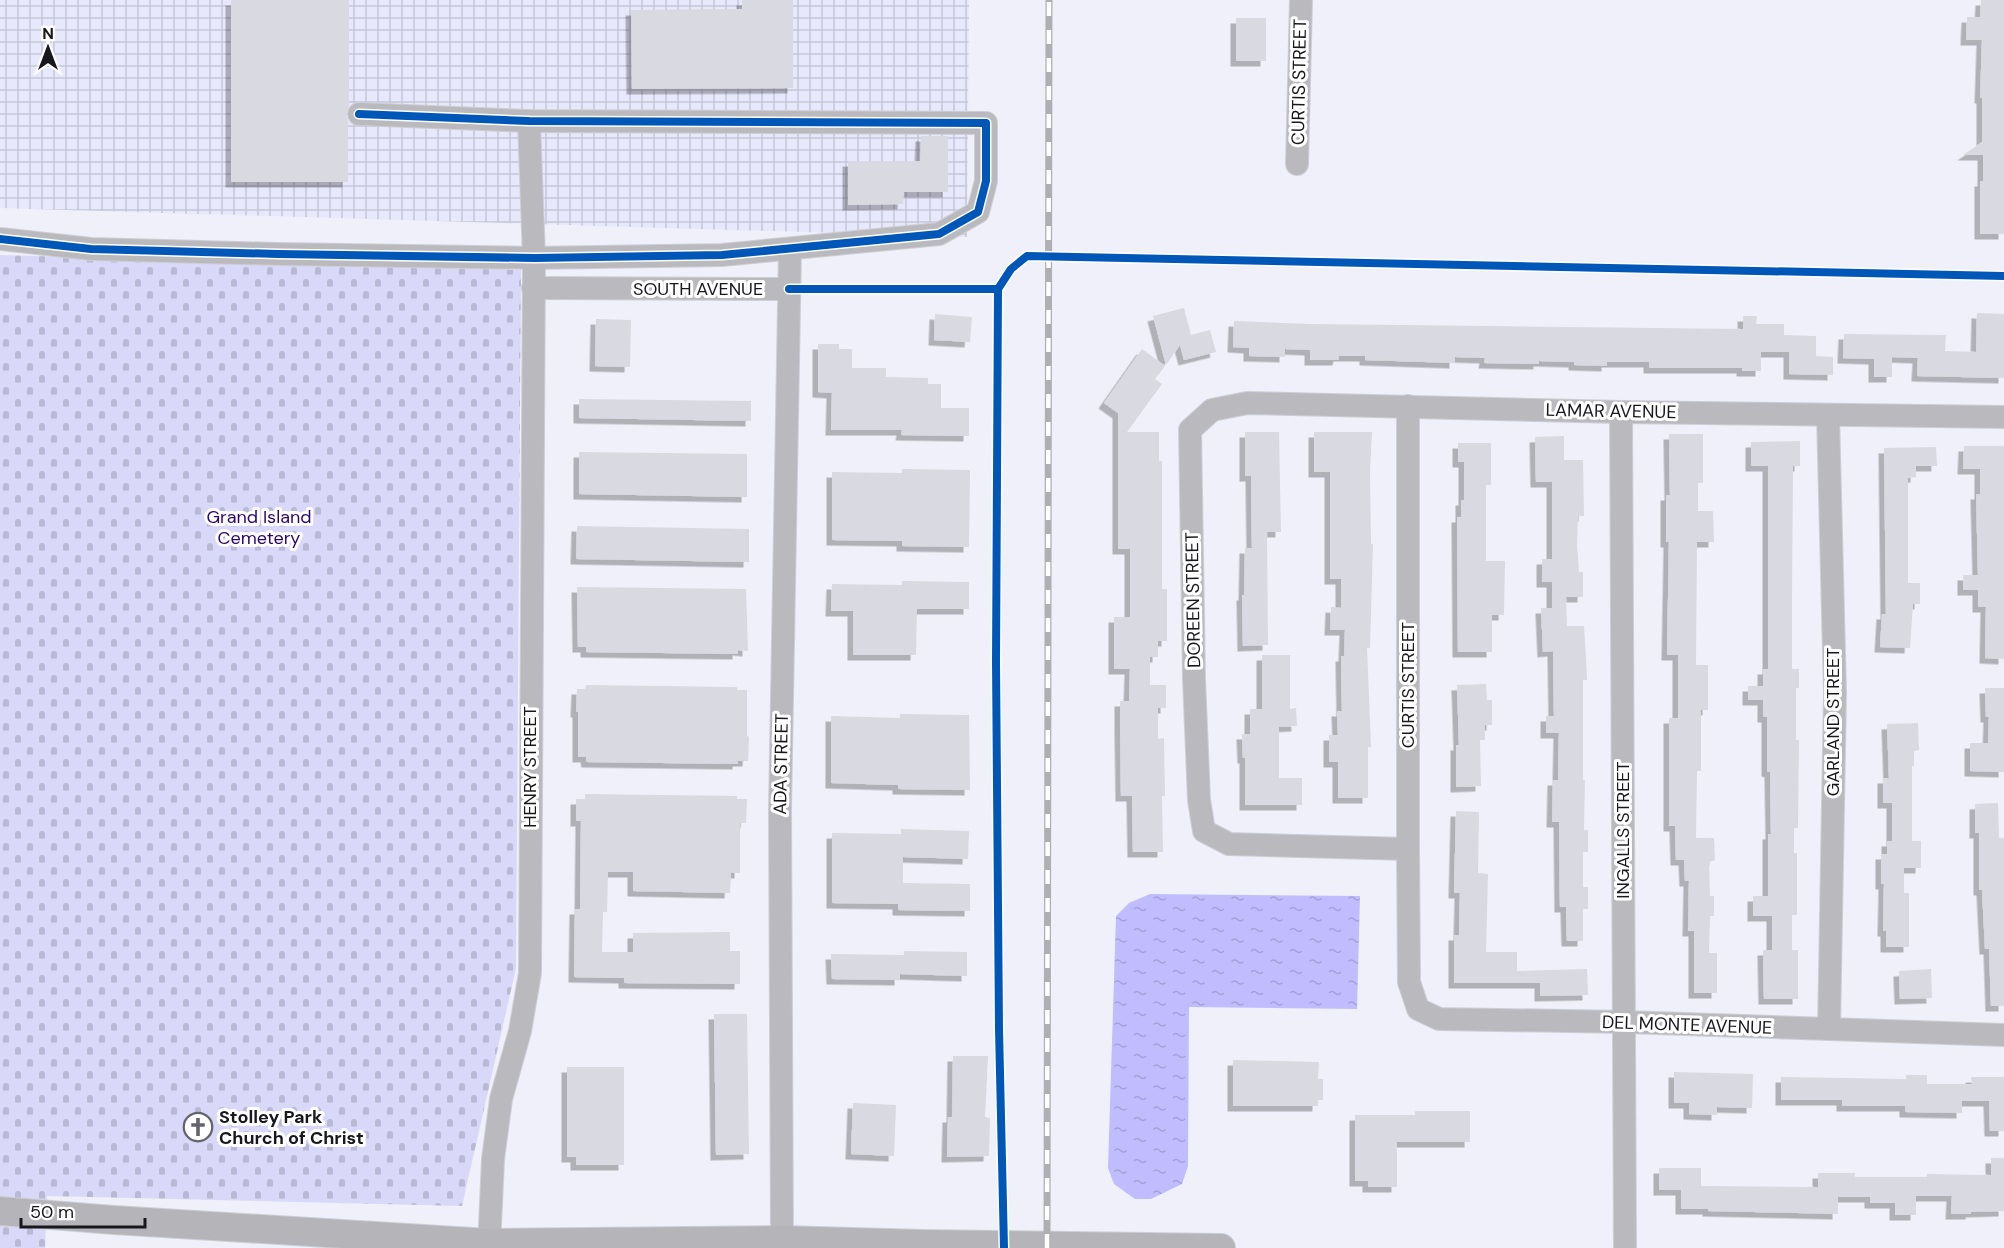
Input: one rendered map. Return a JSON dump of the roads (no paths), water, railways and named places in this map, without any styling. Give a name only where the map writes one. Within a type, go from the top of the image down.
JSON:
[{"type":"main road","points":[[0,1211],[489,1246],[782,1240],[1221,1248]]},
{"type":"street","name":"CURTIS STREET","points":[[1297,164],[1300,0]]},
{"type":"street","points":[[0,239],[91,249],[278,254],[534,258],[722,255],[939,234],[978,212],[986,181],[986,123],[529,121],[359,114]]},
{"type":"street","name":"HENRY STREET","points":[[489,1246],[494,1159],[501,1099],[520,1030],[530,973],[534,258],[529,121]]},
{"type":"street","points":[[0,223],[26,242]]},
{"type":"street","name":"SOUTH AVENUE","points":[[533,288],[789,289],[790,249]]},
{"type":"street","name":"ADA STREET","points":[[782,1240],[780,822],[789,289]]},
{"type":"street","name":"LAMAR AVENUE","points":[[1218,409],[1247,403],[1621,412],[2004,417]]},
{"type":"street","name":"CURTIS STREET","points":[[1408,406],[1409,964]]},
{"type":"street","name":"DOREEN STREET","points":[[1218,409],[1212,410],[1190,430],[1194,679],[1200,806],[1204,831],[1229,844],[1408,849]]},
{"type":"street","name":"INGALLS STREET","points":[[1621,412],[1625,1248]]},
{"type":"street","name":"GARLAND STREET","points":[[1828,415],[1835,693],[1830,1029]]},
{"type":"street","name":"DEL MONTE AVENUE","points":[[1409,964],[1409,982],[1418,1009],[1439,1019],[1624,1022],[2004,1035]]},
{"type":"water","points":[[1150,894],[1360,896],[1357,1009],[1189,1007],[1188,1166],[1182,1184],[1151,1199],[1135,1199],[1114,1184],[1108,1168],[1116,916],[1129,903]]},
{"type":"railway","points":[[1047,1248],[1049,0]]},
{"type":"place","name":"Stolley Park Church of Christ","points":[[198,1127]]},
{"type":"park label","name":"Grand Island Cemetery","points":[[259,527]]}]
